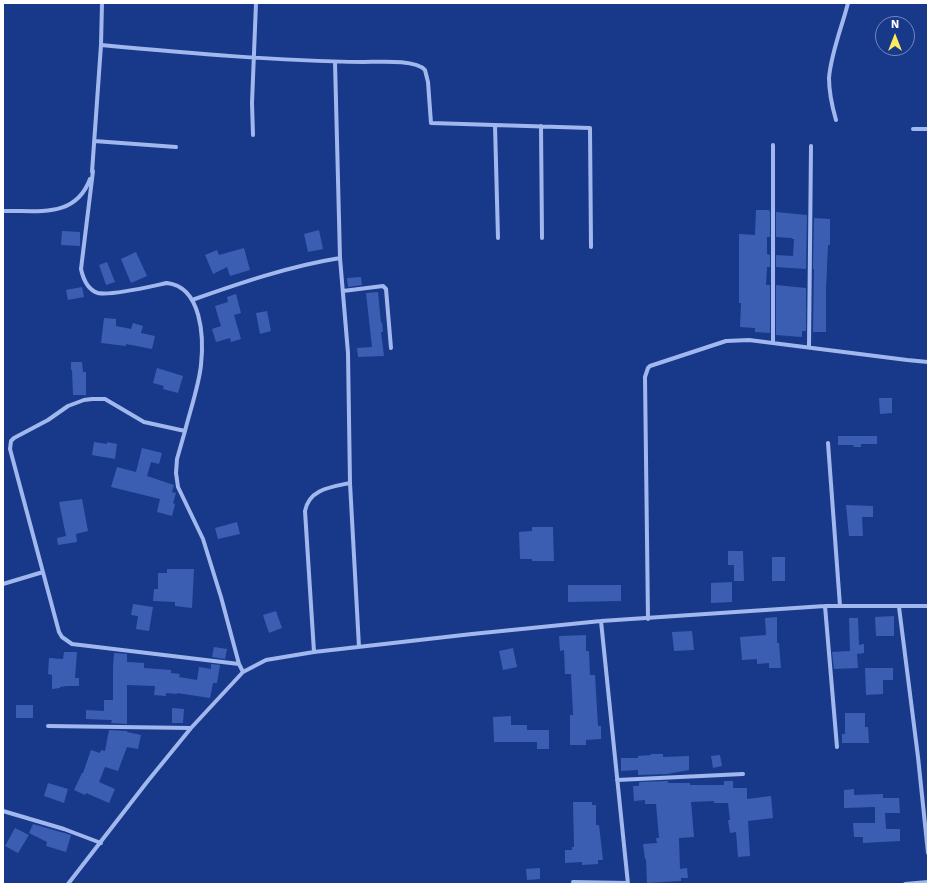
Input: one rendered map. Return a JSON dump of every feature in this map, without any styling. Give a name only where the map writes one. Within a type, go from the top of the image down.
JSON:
[{"type":"street","points":[[102,3],[92,171],[81,269],[86,283],[98,293],[119,292],[167,283],[174,284],[184,289],[192,300],[200,322],[201,365],[177,459],[176,473],[178,487],[203,539],[221,597],[239,664],[243,672]]},
{"type":"street","points":[[253,136],[252,103],[256,3]]},
{"type":"street","points":[[836,120],[830,97],[830,78],[832,61],[848,3]]},
{"type":"street","points":[[100,45],[335,62],[406,63],[423,67],[425,70],[428,82],[431,123],[590,128],[591,247]]},
{"type":"street","points":[[335,62],[340,258],[348,353],[350,483],[359,647]]},
{"type":"street","points":[[495,125],[498,238]]},
{"type":"street","points":[[541,126],[542,238]]},
{"type":"street","points":[[912,130],[928,129]]},
{"type":"street","points":[[94,141],[176,147]]},
{"type":"street","points":[[773,145],[773,343]]},
{"type":"street","points":[[809,347],[811,146]]},
{"type":"street","points":[[3,211],[55,210],[66,207],[73,203],[86,190],[92,171]]},
{"type":"street","points":[[192,300],[259,278],[320,261],[340,258]]},
{"type":"street","points":[[343,291],[380,286],[383,286],[386,289],[391,348]]},
{"type":"street","points":[[648,619],[645,377],[648,368],[655,364],[731,340],[749,340],[928,362]]},
{"type":"street","points":[[185,431],[144,422],[105,399],[92,399],[84,400],[68,406],[48,420],[14,438],[11,441],[10,449],[59,632],[62,637],[72,644],[239,664]]},
{"type":"street","points":[[828,443],[840,606]]},
{"type":"street","points":[[314,652],[305,511],[306,504],[310,498],[318,492],[330,487],[350,483]]},
{"type":"street","points":[[3,584],[43,572]]},
{"type":"street","points":[[825,606],[837,747]]},
{"type":"street","points":[[68,884],[191,728],[243,672],[266,660],[314,652],[601,621],[825,606],[928,606]]},
{"type":"street","points":[[899,607],[918,757],[928,853]]},
{"type":"street","points":[[573,882],[628,883],[601,621]]},
{"type":"street","points":[[48,726],[191,728]]},
{"type":"street","points":[[617,780],[743,774]]},
{"type":"street","points":[[3,810],[64,829],[101,843]]},
{"type":"street","points":[[905,884],[928,882]]},
{"type":"building","points":[[756,210],[769,210],[770,212],[770,237],[767,237],[767,254],[770,255],[770,267],[767,267],[766,285],[770,285],[770,333],[755,332],[755,328],[740,327],[741,303],[739,303],[739,234],[755,235]]},
{"type":"building","points":[[776,212],[807,215],[806,269],[776,267],[776,255],[793,256],[794,239],[776,237]]},
{"type":"building","points":[[814,218],[830,219],[830,245],[828,245],[826,290],[826,332],[813,332]]},
{"type":"building","points":[[319,230],[323,249],[308,252],[304,234]]},
{"type":"building","points":[[62,231],[80,232],[80,246],[61,245]]},
{"type":"building","points":[[244,248],[250,270],[230,276],[227,267],[213,274],[205,255],[217,250],[219,255]]},
{"type":"building","points":[[136,252],[147,276],[131,283],[121,259]]},
{"type":"building","points":[[107,262],[115,282],[106,285],[99,265]]},
{"type":"building","points":[[361,277],[362,285],[348,287],[347,278]]},
{"type":"building","points":[[776,285],[806,288],[806,331],[802,331],[802,337],[776,335]]},
{"type":"building","points":[[82,287],[84,297],[68,300],[66,290]]},
{"type":"building","points":[[378,292],[383,332],[381,332],[384,356],[358,357],[357,348],[372,347],[366,293]]},
{"type":"building","points":[[236,294],[241,313],[234,315],[241,339],[231,342],[230,338],[216,342],[212,329],[221,326],[215,306],[228,302],[227,297]]},
{"type":"building","points":[[267,311],[271,331],[260,334],[256,313]]},
{"type":"building","points":[[104,318],[116,319],[116,326],[131,329],[133,323],[143,326],[141,333],[155,336],[152,349],[126,344],[126,346],[101,343]]},
{"type":"building","points":[[71,362],[82,362],[83,372],[86,372],[86,395],[73,395]]},
{"type":"building","points":[[157,368],[183,376],[178,393],[163,389],[164,386],[153,383]]},
{"type":"building","points":[[879,398],[892,398],[892,413],[880,414]]},
{"type":"building","points":[[838,436],[877,436],[877,444],[861,444],[861,447],[854,447],[853,445],[838,445]]},
{"type":"building","points":[[94,442],[117,444],[115,459],[92,455]]},
{"type":"building","points":[[142,448],[162,453],[159,464],[151,462],[147,476],[174,485],[172,492],[176,493],[173,503],[175,504],[172,516],[157,512],[160,499],[111,487],[117,467],[136,472]]},
{"type":"building","points":[[82,499],[88,531],[76,534],[77,542],[58,545],[57,538],[66,536],[59,502]]},
{"type":"building","points":[[846,505],[873,506],[873,517],[862,517],[863,536],[849,536]]},
{"type":"building","points":[[237,522],[240,534],[218,539],[215,528]]},
{"type":"building","points":[[532,527],[553,527],[554,561],[532,561],[532,559],[520,559],[519,532],[532,531]]},
{"type":"building","points":[[728,551],[743,551],[744,581],[734,581],[734,565],[728,565]]},
{"type":"building","points":[[772,557],[785,557],[785,581],[772,581]]},
{"type":"building","points":[[167,569],[194,569],[192,608],[175,606],[175,602],[153,601],[154,589],[158,589],[158,573],[167,573]]},
{"type":"building","points":[[732,582],[732,602],[711,603],[711,583]]},
{"type":"building","points":[[568,585],[621,585],[621,601],[568,602]]},
{"type":"building","points":[[133,604],[153,607],[149,631],[136,629],[138,616],[131,615]]},
{"type":"building","points":[[276,611],[282,628],[269,633],[263,615]]},
{"type":"building","points":[[894,616],[894,636],[876,636],[875,617]]},
{"type":"building","points":[[777,617],[777,643],[779,643],[781,668],[769,668],[769,663],[757,664],[757,659],[742,660],[740,637],[766,635],[765,618]]},
{"type":"building","points":[[849,618],[858,618],[859,645],[864,644],[864,653],[857,654],[858,668],[834,669],[832,652],[850,651]]},
{"type":"building","points":[[692,631],[694,650],[674,651],[672,632]]},
{"type":"building","points":[[586,635],[586,651],[589,651],[590,675],[595,675],[598,726],[601,726],[601,739],[586,740],[586,745],[570,745],[570,715],[573,715],[571,674],[565,674],[564,650],[560,651],[559,636]]},
{"type":"building","points":[[214,647],[227,649],[225,659],[212,657]]},
{"type":"building","points":[[513,648],[517,667],[503,670],[499,651]]},
{"type":"building","points":[[64,652],[77,652],[75,678],[79,678],[79,686],[67,686],[52,689],[52,675],[48,674],[49,658],[63,659]]},
{"type":"building","points":[[114,653],[127,654],[127,662],[144,663],[144,668],[171,670],[171,673],[180,674],[179,677],[197,680],[199,667],[211,669],[211,664],[220,665],[217,683],[213,683],[210,698],[177,693],[166,693],[166,696],[154,695],[155,686],[127,685],[127,724],[111,723],[112,720],[86,719],[86,710],[104,711],[104,700],[113,700]]},
{"type":"building","points":[[865,668],[893,668],[893,680],[883,680],[883,694],[866,695]]},
{"type":"building","points":[[16,705],[33,705],[33,718],[16,718]]},
{"type":"building","points":[[172,708],[184,709],[183,723],[172,723]]},
{"type":"building","points":[[845,713],[865,713],[865,727],[868,727],[869,743],[842,743],[842,734],[845,734]]},
{"type":"building","points":[[511,716],[511,725],[527,725],[527,730],[549,730],[549,749],[537,749],[537,742],[494,742],[493,717]]},
{"type":"building","points":[[109,730],[127,731],[141,735],[138,749],[127,747],[118,771],[105,767],[99,782],[115,789],[109,803],[86,793],[85,795],[74,790],[83,773],[91,750],[100,753],[101,750],[105,751]]},
{"type":"building","points":[[663,754],[663,757],[689,756],[689,770],[667,774],[638,775],[638,770],[621,771],[621,758],[638,758],[638,756]]},
{"type":"building","points":[[720,755],[722,766],[713,768],[711,756]]},
{"type":"building","points":[[668,781],[668,783],[690,783],[690,785],[724,785],[724,781],[733,781],[733,788],[747,788],[747,799],[771,796],[773,818],[748,821],[750,856],[738,857],[736,832],[730,833],[728,803],[714,803],[714,801],[691,802],[694,837],[679,838],[680,869],[687,868],[688,878],[681,878],[681,881],[647,883],[646,859],[643,844],[657,843],[656,838],[659,838],[656,804],[645,804],[645,800],[634,801],[633,786],[639,786],[639,782]]},
{"type":"building","points":[[48,783],[68,789],[64,803],[44,796]]},
{"type":"building","points":[[854,789],[854,795],[883,794],[883,798],[899,798],[900,813],[885,813],[886,829],[900,829],[900,841],[863,843],[863,837],[854,837],[853,823],[875,823],[875,807],[844,808],[844,790]]},
{"type":"building","points":[[573,802],[592,802],[592,805],[596,805],[596,825],[599,825],[603,860],[598,860],[598,864],[582,865],[582,862],[565,863],[565,850],[572,850],[572,847],[574,847]]},
{"type":"building","points":[[33,824],[71,835],[66,852],[46,846],[47,842],[29,833]]},
{"type":"building","points":[[15,828],[29,835],[18,853],[5,846]]},
{"type":"building","points":[[540,868],[540,879],[527,880],[526,869]]}]
